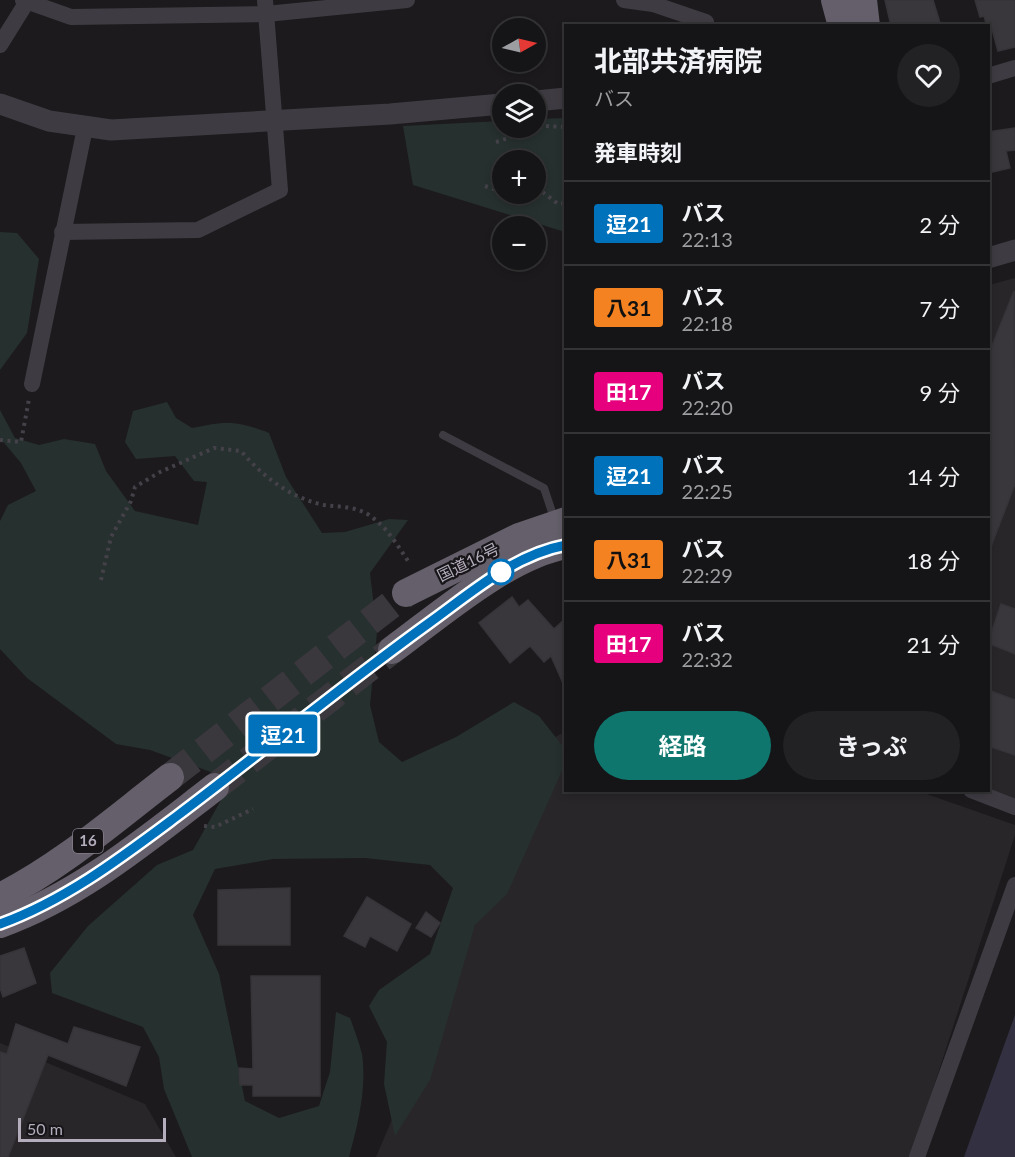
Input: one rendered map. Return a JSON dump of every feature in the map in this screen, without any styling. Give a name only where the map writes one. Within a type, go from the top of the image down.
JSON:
[{"type":"highway","points":[[835,0],[841,24]]},
{"type":"highway","points":[[863,0],[866,24]]},
{"type":"highway","name":"国道16号","points":[[406,593],[519,537],[561,534]]},
{"type":"highway","name":"国道16号","points":[[392,650],[502,571],[561,534]]},
{"type":"highway","name":"16","points":[[0,897],[28,883],[170,777]]},
{"type":"highway","name":"16","points":[[0,924],[57,897],[104,871],[215,787]]},
{"type":"highway","name":"16","points":[[104,828],[124,855]]},
{"type":"street","points":[[0,45],[26,1],[71,17],[407,0]]},
{"type":"street","points":[[624,0],[653,4],[706,22],[706,24]]},
{"type":"street","points":[[62,232],[198,230],[280,190],[266,7]]},
{"type":"street","points":[[990,75],[1015,68]]},
{"type":"street","points":[[546,100],[564,98]]},
{"type":"street","points":[[0,105],[49,121],[85,128],[141,130],[274,119],[390,114],[492,105]]},
{"type":"street","points":[[32,384],[85,128]]},
{"type":"street","points":[[990,257],[1015,250]]},
{"type":"street","points":[[976,792],[1015,807]]},
{"type":"street","points":[[917,1157],[1015,885]]},
{"type":"lane","points":[[443,435],[544,488],[561,534]]},
{"type":"path","points":[[496,142],[546,126],[564,128]]},
{"type":"path","points":[[485,186],[492,188]]},
{"type":"path","points":[[546,195],[558,204],[564,203]]},
{"type":"path","points":[[0,440],[21,442],[32,384]]},
{"type":"path","points":[[101,579],[111,537],[131,501],[135,487],[160,472],[214,448],[241,451],[291,495],[326,505],[348,507],[368,514],[387,531],[410,564]]},
{"type":"path","points":[[199,826],[215,827],[253,809]]},
{"type":"shaded area","points":[[564,118],[564,232],[546,226],[546,216],[513,216],[413,185],[403,126],[492,122],[492,138],[546,138],[546,119]]},
{"type":"shaded area","points":[[0,232],[17,233],[39,259],[27,333],[0,370]]},
{"type":"shaded area","points":[[1015,278],[1015,802],[990,791],[990,285]]},
{"type":"shaded area","points":[[167,402],[176,418],[192,428],[231,423],[269,433],[286,477],[322,533],[345,532],[389,519],[408,520],[370,573],[377,632],[370,705],[379,742],[402,762],[456,737],[514,702],[539,716],[564,748],[564,766],[507,894],[475,925],[430,1080],[395,1136],[384,1084],[387,1042],[369,1006],[379,990],[430,954],[453,888],[430,865],[365,858],[273,859],[215,869],[193,915],[219,974],[245,1101],[279,1118],[319,1106],[330,1072],[336,1012],[350,1018],[362,1054],[363,1080],[358,1119],[349,1157],[192,1157],[164,1089],[159,1057],[143,1027],[52,993],[50,973],[88,926],[157,865],[193,850],[225,793],[219,775],[150,750],[116,744],[27,678],[0,649],[0,521],[8,505],[36,491],[21,463],[0,438],[0,410],[15,438],[39,445],[64,439],[95,444],[106,471],[135,511],[198,525],[207,482],[194,481],[175,456],[136,459],[125,442],[133,411]]},
{"type":"shaded area","points":[[564,732],[564,792],[921,792],[1015,825],[1015,835],[911,1157],[376,1157],[555,737]]},
{"type":"shaded area","points":[[1015,1015],[1015,1157],[964,1157]]},
{"type":"shaded area","points":[[0,1043],[145,1104],[176,1157],[0,1157]]},
{"type":"building","points":[[885,0],[933,0],[940,24],[891,24]]},
{"type":"building","points":[[975,0],[1015,0],[1015,47],[998,51],[990,22],[986,23],[984,16],[980,17]]},
{"type":"building","points":[[1015,128],[1015,150],[1006,151],[1010,168],[990,173],[990,132]]},
{"type":"building","points":[[1014,291],[1015,484],[990,549],[990,351]]},
{"type":"building","points":[[512,597],[519,607],[528,600],[554,629],[564,620],[564,685],[551,656],[544,662],[530,646],[510,663],[479,623]]},
{"type":"building","points":[[1001,604],[1015,609],[1015,654],[990,644],[990,637]]},
{"type":"building","points":[[990,691],[1015,700],[1015,755],[990,747]]},
{"type":"building","points":[[290,888],[290,945],[218,945],[218,890]]},
{"type":"building","points":[[367,897],[411,924],[397,951],[370,936],[365,947],[344,936]]},
{"type":"building","points":[[426,912],[440,923],[431,937],[416,928]]},
{"type":"building","points":[[24,948],[36,983],[3,997],[0,988],[0,956]]},
{"type":"building","points":[[251,976],[320,976],[320,1096],[253,1096],[253,1085],[240,1085],[239,1068],[253,1069]]},
{"type":"building","points":[[16,1024],[68,1044],[74,1027],[140,1047],[126,1086],[48,1055],[8,1157],[0,1157],[0,1052],[7,1054]]},
{"type":"tunnel","points":[[170,777],[406,593]]},
{"type":"tunnel","points":[[215,787],[392,650]]},
{"type":"bus line","name":"逗21","points":[[0,924],[38,907],[104,871],[392,650],[502,571],[523,559],[564,546]]}]
